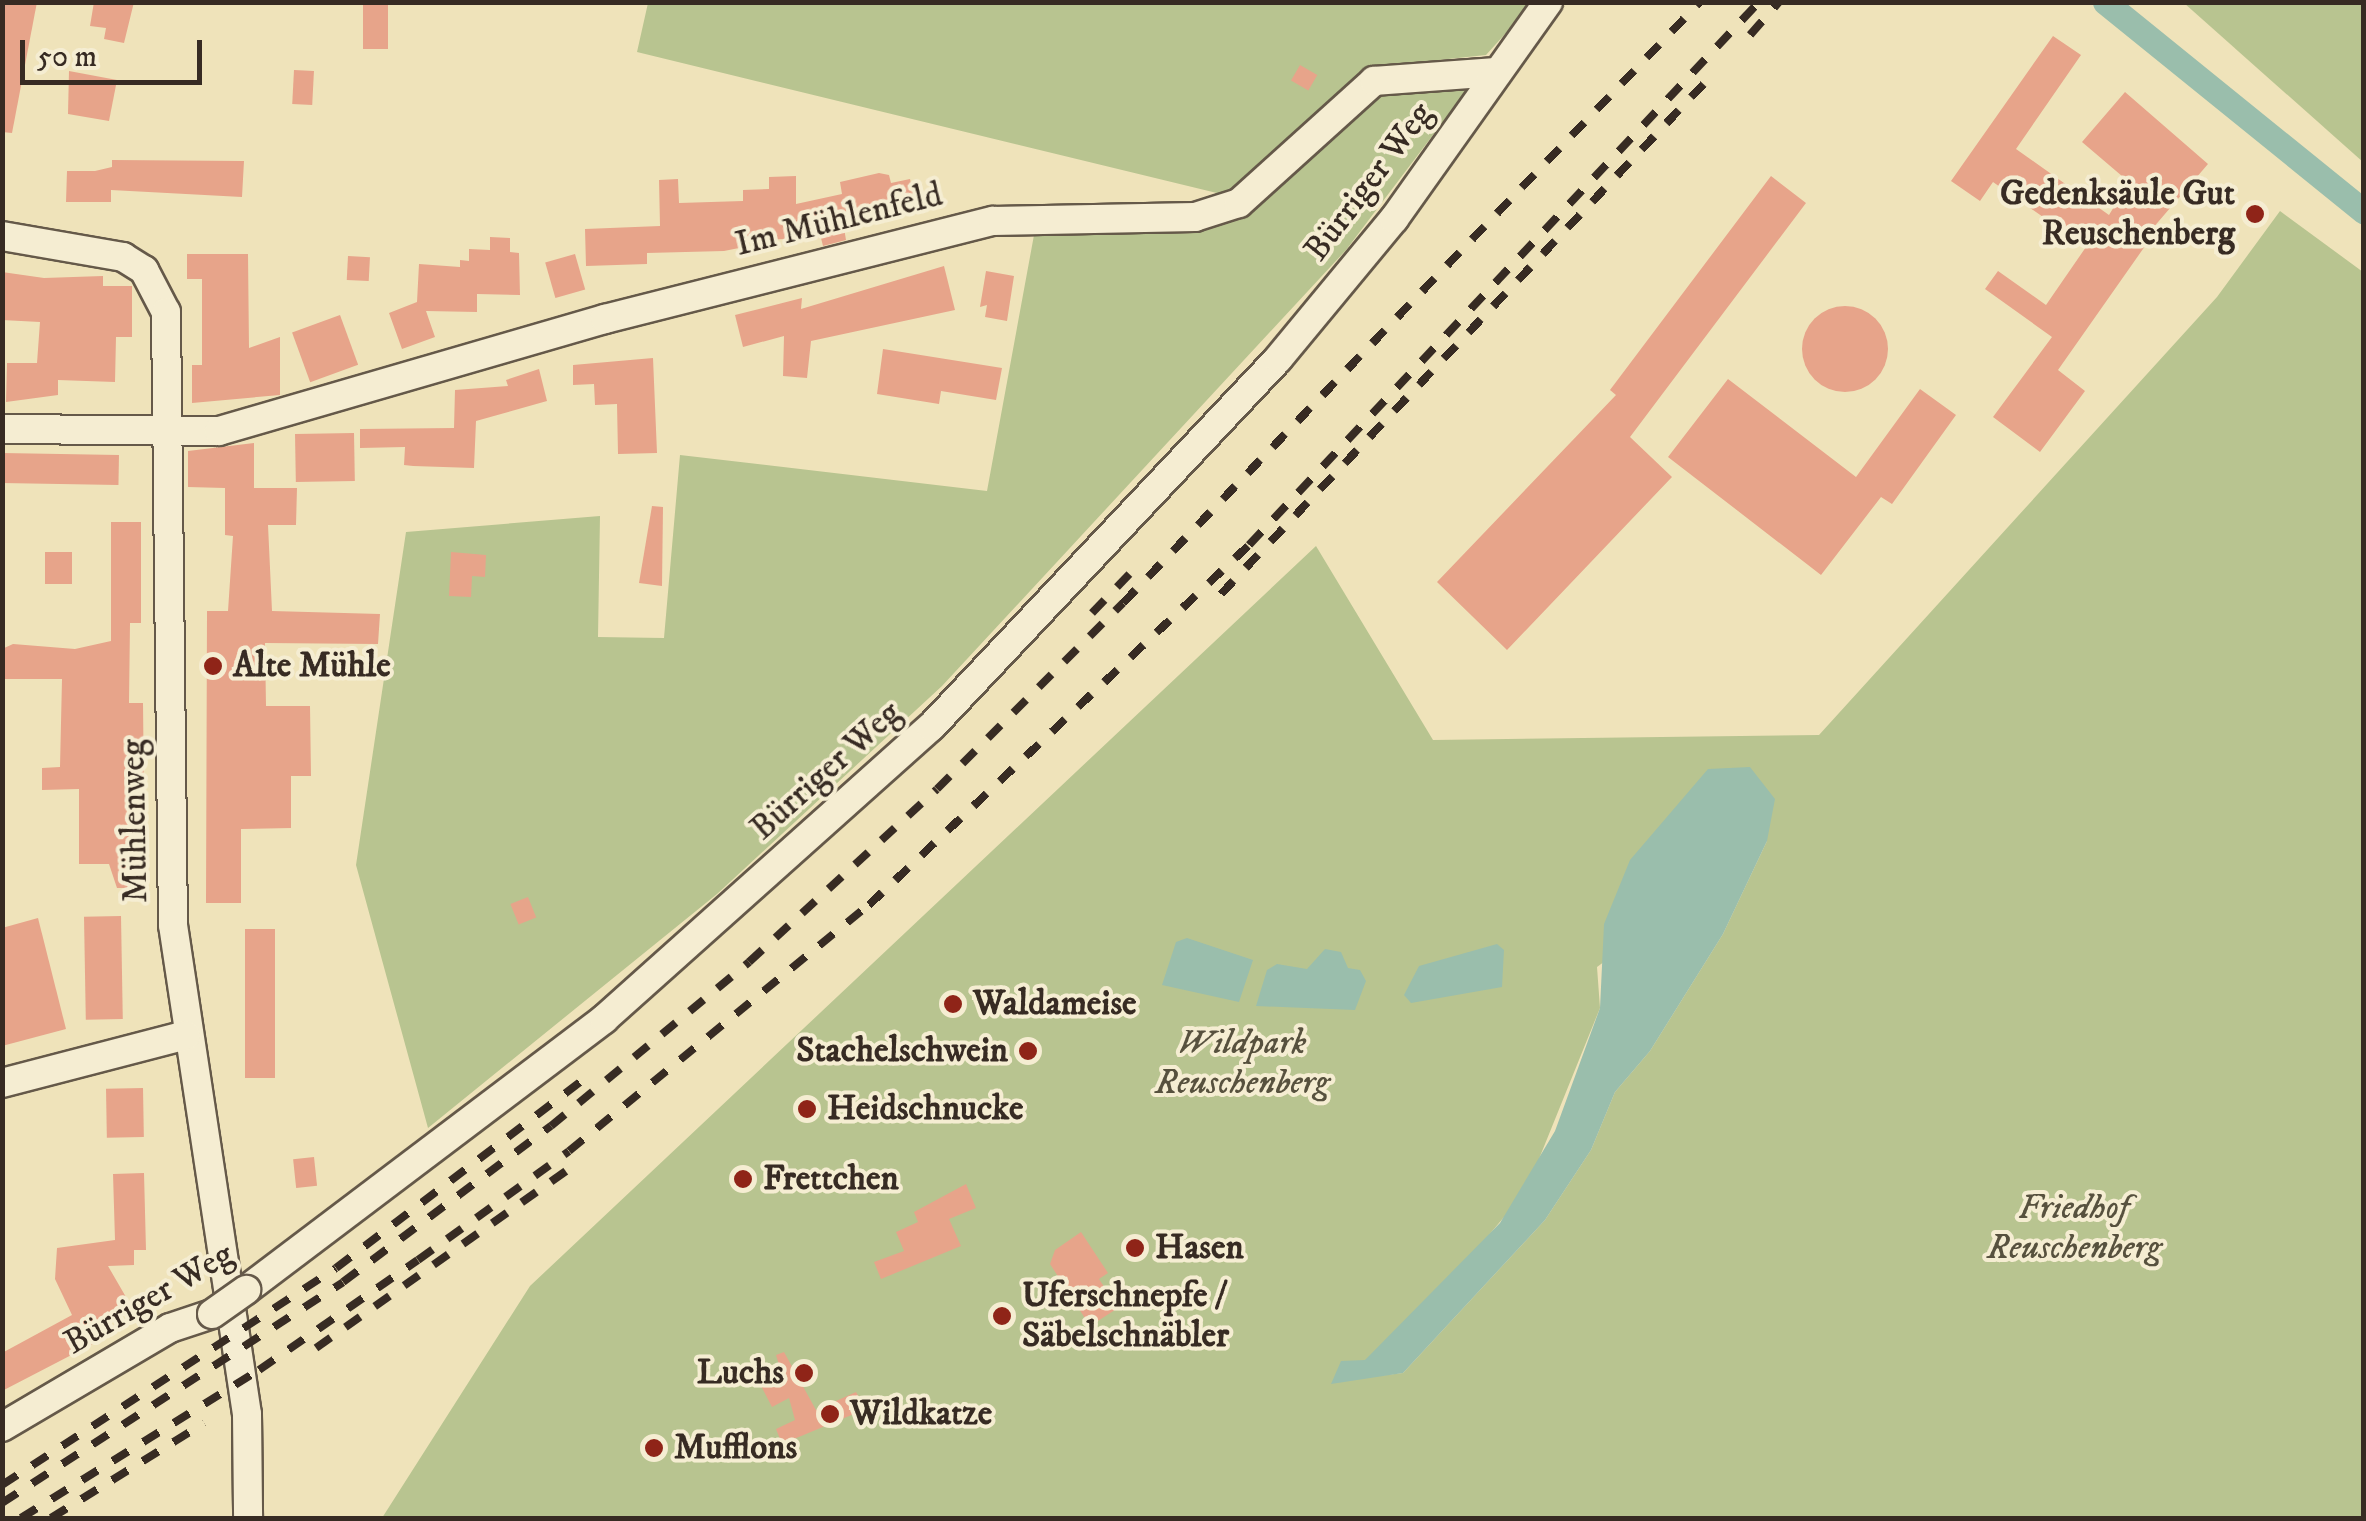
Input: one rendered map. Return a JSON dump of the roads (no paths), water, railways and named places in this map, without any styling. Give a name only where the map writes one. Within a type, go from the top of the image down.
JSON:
[{"type":"street","name":"Bürriger Weg","points":[[2,1427],[170,1328],[212,1314],[246,1290],[604,1019],[932,727],[1278,359],[1394,219],[1548,2]]},
{"type":"street","name":"Im Mühlenfeld","points":[[2,429],[219,431],[313,409],[622,314],[993,221],[1195,218],[1239,204],[1374,81],[1496,72]]},
{"type":"street","name":"Mühlenweg","points":[[2,236],[100,249],[144,270],[166,312],[174,925],[186,1035],[246,1414],[248,1518]]},
{"type":"street","points":[[2,1083],[186,1035]]},
{"type":"waterway","points":[[2105,2],[2364,212]]},
{"type":"railway","points":[[2,1503],[343,1282],[551,1126],[749,962],[937,789],[1123,603],[1700,2]]},
{"type":"railway","points":[[21,1518],[259,1370],[569,1151],[869,905],[1249,545],[1759,2]]},
{"type":"railway","points":[[1750,35],[1779,2]]},
{"type":"railway","points":[[1221,594],[1716,71]]},
{"type":"railway","points":[[1092,613],[1141,562]]},
{"type":"railway","points":[[2,1485],[336,1268],[588,1076]]},
{"type":"railway","points":[[316,1348],[569,1169]]},
{"type":"railway","points":[[51,1518],[204,1423]]},
{"type":"place","name":"Gedenksäule Gut Reuschenberg","points":[[2255,214]]},
{"type":"place","name":"Alte Mühle","points":[[213,666]]},
{"type":"place","name":"Waldameise","points":[[953,1004]]},
{"type":"place","name":"Stachelschwein","points":[[1028,1051]]},
{"type":"place","name":"Heidschnucke","points":[[807,1109]]},
{"type":"place","name":"Frettchen","points":[[743,1179]]},
{"type":"place","name":"Hasen","points":[[1135,1248]]},
{"type":"place","name":"Uferschnepfe / Säbelschnäbler","points":[[1002,1316]]},
{"type":"place","name":"Luchs","points":[[804,1373]]},
{"type":"place","name":"Wildkatze","points":[[830,1414]]},
{"type":"place","name":"Mufflons","points":[[654,1448]]},
{"type":"park label","name":"Wildpark Reuschenberg","points":[[1242,1063]]},
{"type":"park label","name":"Friedhof Reuschenberg","points":[[2074,1228]]}]
